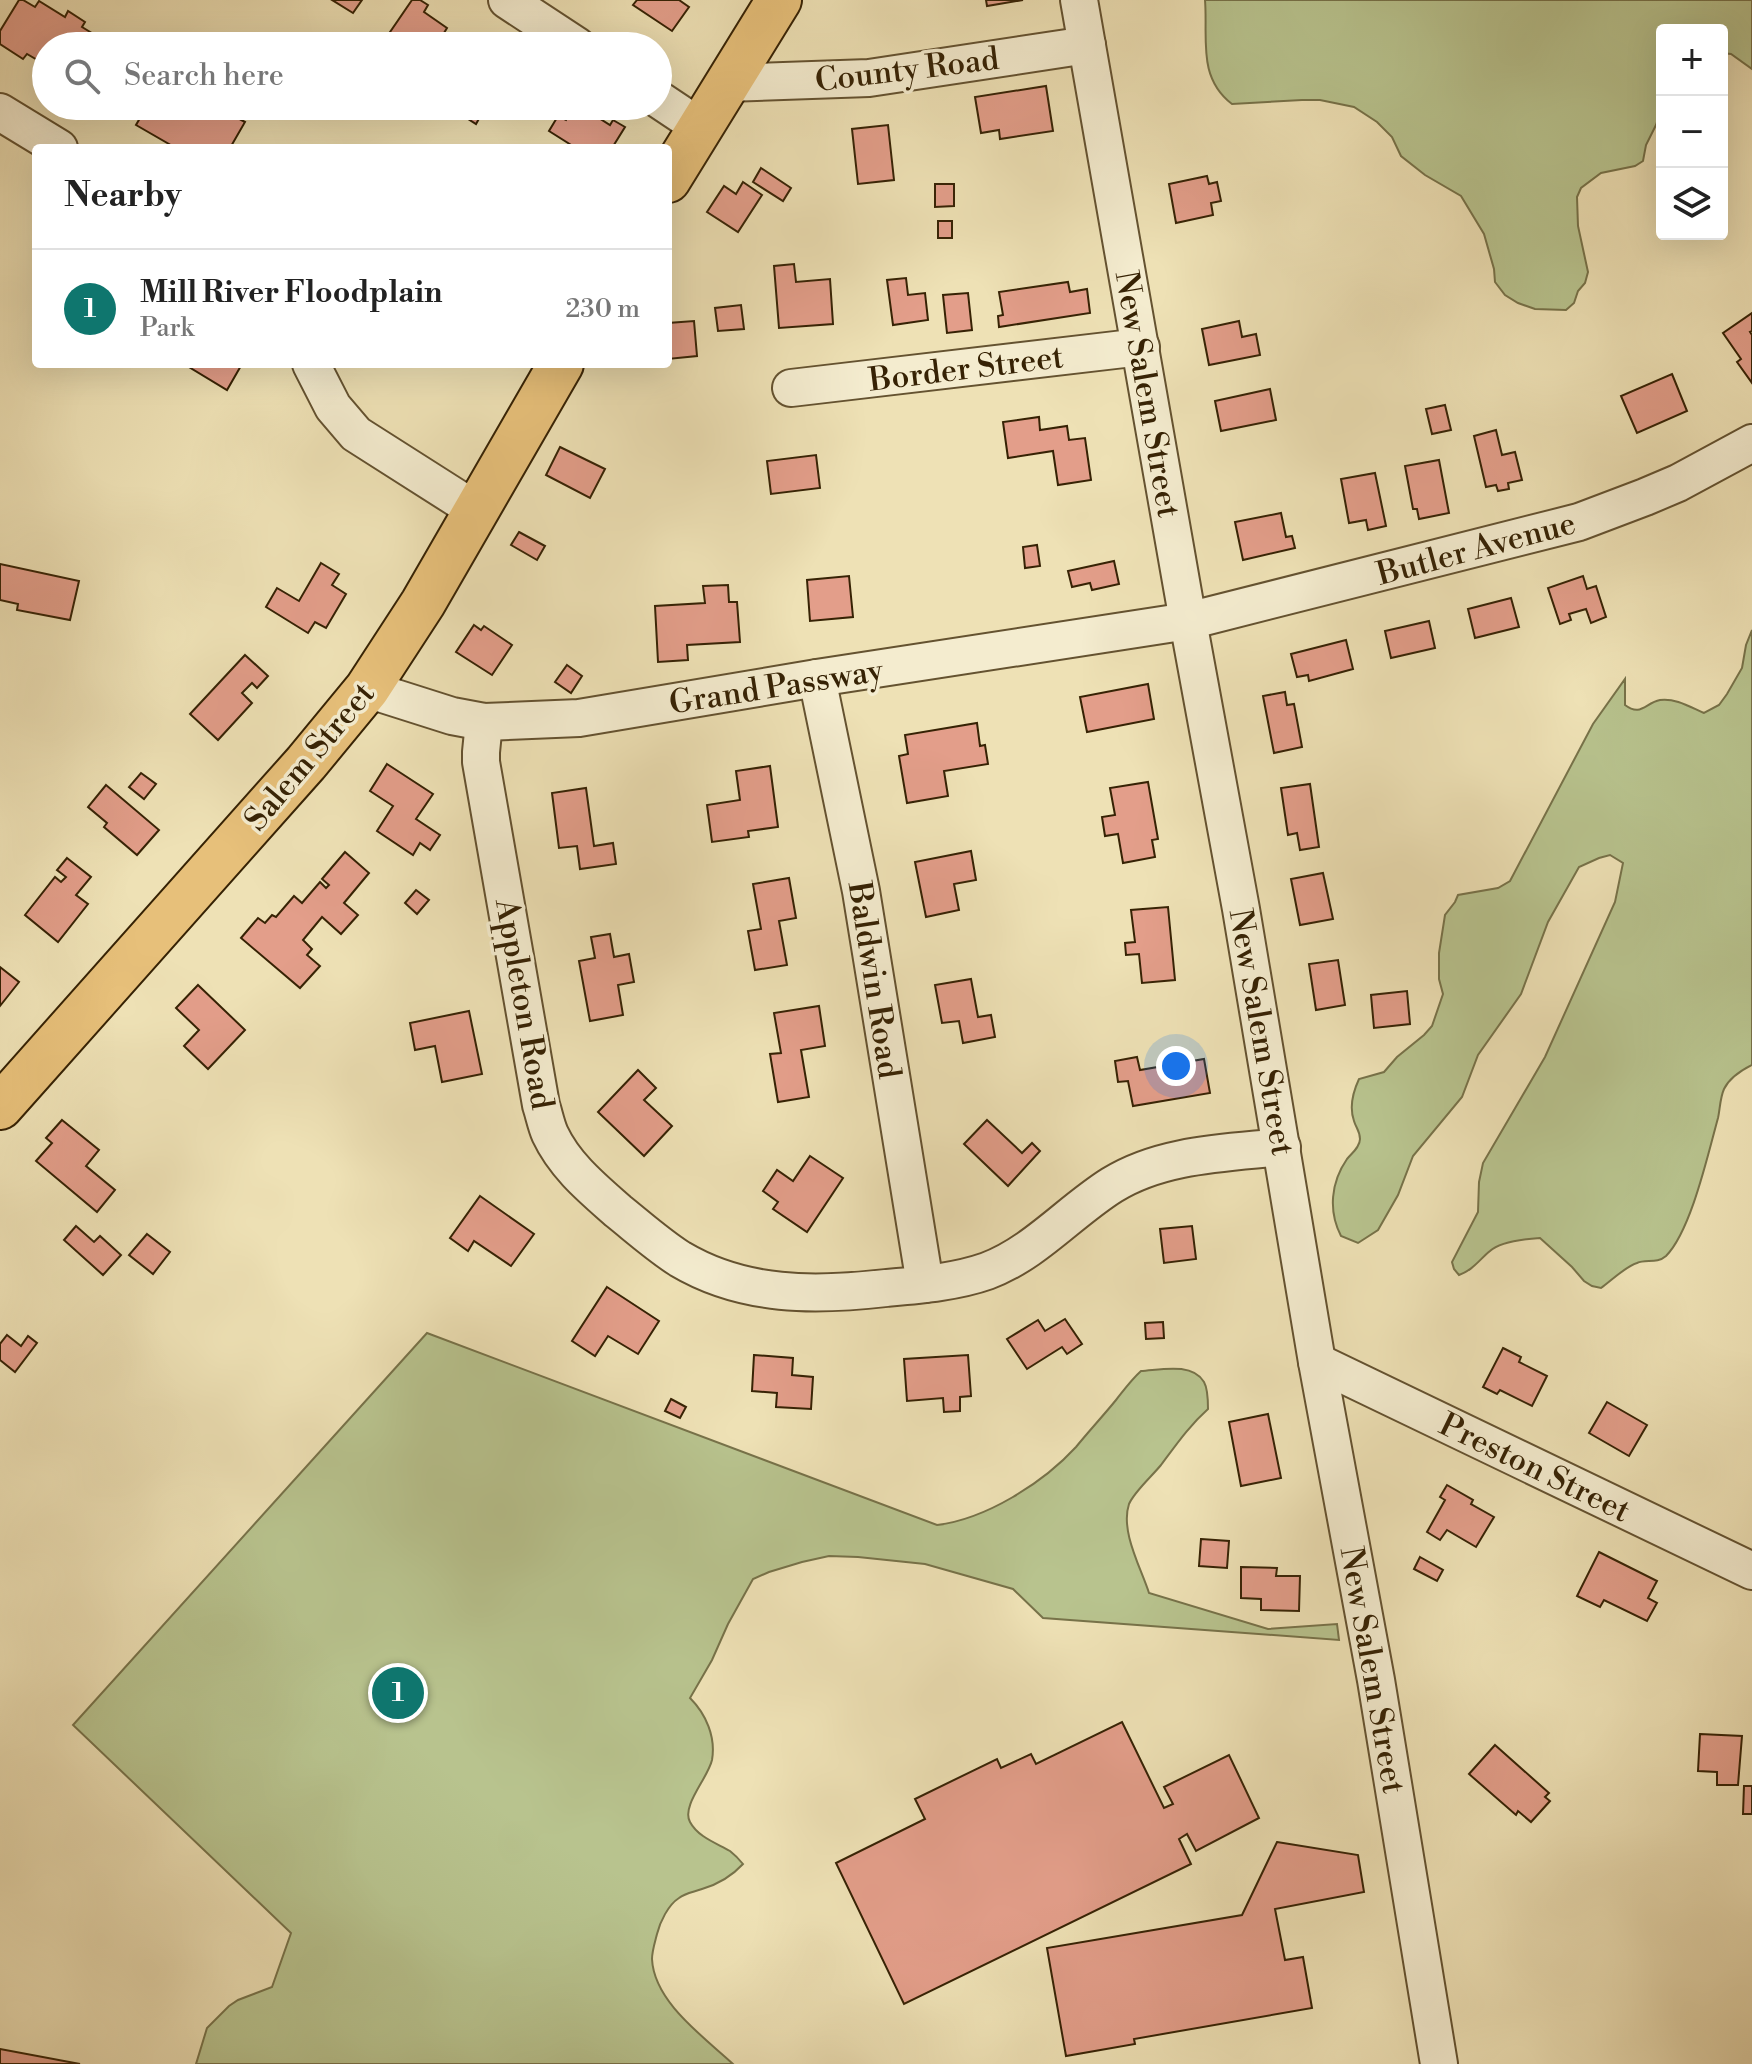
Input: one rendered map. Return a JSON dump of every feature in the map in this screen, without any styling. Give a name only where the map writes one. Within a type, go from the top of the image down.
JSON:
[{"type":"main road","points":[[672,173],[779,0]]},
{"type":"main road","name":"Salem Street","points":[[0,1107],[306,763],[367,689],[423,603],[559,368]]},
{"type":"street","points":[[507,0],[556,32]]},
{"type":"street","name":"New Salem Street","points":[[1079,0],[1241,909],[1317,1362],[1376,1680],[1439,2064]]},
{"type":"street","name":"County Road","points":[[727,83],[869,78],[1087,45]]},
{"type":"street","points":[[672,108],[700,127]]},
{"type":"street","points":[[0,112],[52,144]]},
{"type":"street","name":"Border Street","points":[[791,388],[1141,347]]},
{"type":"street","points":[[313,368],[333,407],[356,434],[477,511]]},
{"type":"street","name":"Butler Avenue","points":[[1188,621],[1579,522],[1667,488],[1752,443]]},
{"type":"street","name":"Grand Passway","points":[[367,689],[452,716],[484,722],[579,718],[1188,621]]},
{"type":"street","name":"Baldwin Road","points":[[817,678],[861,891],[925,1284]]},
{"type":"street","name":"Appleton Road","points":[[484,722],[481,762],[541,1105],[550,1133],[592,1189],[657,1243],[700,1270],[758,1289],[800,1294],[925,1284],[985,1272],[1024,1252],[1106,1189],[1143,1171],[1184,1159],[1282,1147]]},
{"type":"street","name":"Preston Street","points":[[1317,1362],[1752,1571]]},
{"type":"green space","points":[[1205,0],[1752,0],[1752,69],[1728,54],[1728,24],[1656,24],[1656,125],[1646,145],[1643,161],[1635,166],[1601,173],[1581,188],[1577,197],[1578,226],[1588,272],[1574,303],[1566,310],[1535,309],[1505,295],[1495,282],[1484,234],[1461,196],[1425,175],[1401,156],[1392,137],[1377,122],[1354,107],[1320,100],[1232,104],[1213,82],[1206,56]]},
{"type":"green space","points":[[1752,630],[1752,1065],[1736,1075],[1724,1089],[1698,1191],[1675,1244],[1663,1258],[1633,1265],[1601,1288],[1584,1281],[1540,1238],[1500,1245],[1459,1275],[1452,1262],[1478,1212],[1483,1163],[1545,1057],[1615,902],[1623,863],[1610,855],[1579,867],[1548,922],[1521,994],[1478,1055],[1462,1097],[1413,1156],[1398,1195],[1378,1230],[1358,1243],[1341,1236],[1334,1217],[1333,1197],[1337,1177],[1360,1142],[1352,1110],[1355,1089],[1359,1079],[1384,1072],[1432,1026],[1443,994],[1439,979],[1439,953],[1445,915],[1458,895],[1498,888],[1510,881],[1593,724],[1625,679],[1625,705],[1630,708],[1635,710],[1660,700],[1672,700],[1704,713],[1719,705],[1727,694],[1742,668]]},
{"type":"green space","points":[[427,1333],[937,1525],[994,1507],[1047,1474],[1076,1447],[1141,1371],[1184,1369],[1204,1382],[1208,1409],[1135,1494],[1127,1515],[1129,1537],[1149,1593],[1268,1629],[1337,1624],[1339,1640],[1043,1618],[1013,1589],[925,1564],[829,1556],[769,1572],[753,1579],[690,1698],[708,1726],[713,1751],[710,1767],[689,1808],[690,1822],[702,1836],[730,1851],[743,1864],[719,1882],[675,1901],[660,1924],[652,1956],[655,1975],[671,2004],[682,2018],[733,2064],[196,2064],[207,2028],[238,2000],[272,1987],[291,1933],[73,1725]]},
{"type":"building","points":[[19,0],[23,0],[35,7],[39,1],[65,17],[68,11],[85,22],[82,27],[90,32],[32,32],[32,57],[27,54],[23,59],[0,44],[0,31]]},
{"type":"building","points":[[332,0],[362,0],[353,13]]},
{"type":"building","points":[[412,0],[428,5],[424,12],[447,28],[445,32],[390,32]]},
{"type":"building","points":[[637,0],[679,0],[689,7],[672,31],[633,5]]},
{"type":"building","points":[[986,0],[1023,0],[987,6]]},
{"type":"building","points":[[1046,86],[1053,131],[1000,139],[999,130],[981,133],[975,97]]},
{"type":"building","points":[[139,120],[245,122],[232,144],[169,144],[136,125]]},
{"type":"building","points":[[556,120],[602,120],[610,125],[613,120],[625,127],[614,144],[570,144],[549,131]]},
{"type":"building","points":[[888,125],[894,180],[858,184],[852,129]]},
{"type":"building","points":[[761,168],[791,188],[783,201],[753,182]]},
{"type":"building","points":[[1207,176],[1209,184],[1217,182],[1221,201],[1211,203],[1213,215],[1176,223],[1169,184]]},
{"type":"building","points":[[743,182],[762,195],[738,232],[707,212],[724,186],[736,194]]},
{"type":"building","points":[[935,184],[954,184],[954,206],[935,207]]},
{"type":"building","points":[[938,221],[952,221],[952,238],[938,238]]},
{"type":"building","points":[[794,264],[796,282],[830,279],[833,324],[779,328],[774,266]]},
{"type":"building","points":[[906,278],[908,295],[925,293],[928,320],[893,325],[887,280]]},
{"type":"building","points":[[1068,282],[1070,292],[1087,289],[1090,313],[999,327],[998,316],[1003,315],[999,292]]},
{"type":"building","points":[[968,293],[972,330],[947,333],[943,295]]},
{"type":"building","points":[[741,305],[744,329],[718,331],[715,308]]},
{"type":"building","points":[[1752,313],[1752,383],[1737,362],[1741,359],[1723,333]]},
{"type":"building","points":[[694,321],[697,356],[672,359],[672,323]]},
{"type":"building","points":[[1239,321],[1242,337],[1256,334],[1260,355],[1209,365],[1202,329]]},
{"type":"building","points":[[191,368],[240,368],[227,390]]},
{"type":"building","points":[[1672,374],[1687,411],[1637,433],[1621,396]]},
{"type":"building","points":[[1270,389],[1276,420],[1221,431],[1215,401]]},
{"type":"building","points":[[1445,405],[1451,430],[1432,434],[1426,409]]},
{"type":"building","points":[[1039,417],[1040,430],[1067,426],[1069,440],[1085,438],[1091,480],[1058,485],[1053,451],[1008,458],[1003,422]]},
{"type":"building","points":[[1496,430],[1502,455],[1515,452],[1522,480],[1508,483],[1509,489],[1498,491],[1496,485],[1486,487],[1474,436]]},
{"type":"building","points":[[560,447],[605,469],[590,498],[546,475]]},
{"type":"building","points":[[816,455],[820,488],[771,494],[767,461]]},
{"type":"building","points":[[1439,460],[1449,513],[1419,519],[1417,509],[1413,509],[1405,466]]},
{"type":"building","points":[[1375,473],[1386,526],[1368,530],[1366,520],[1349,523],[1341,479]]},
{"type":"building","points":[[1281,513],[1286,537],[1292,536],[1295,548],[1243,560],[1235,522]]},
{"type":"building","points":[[519,532],[545,546],[537,560],[511,545]]},
{"type":"building","points":[[1037,545],[1040,566],[1025,568],[1023,547]]},
{"type":"building","points":[[1114,561],[1119,584],[1092,590],[1090,583],[1072,587],[1068,571]]},
{"type":"building","points":[[321,563],[339,574],[332,585],[346,594],[326,628],[315,622],[308,633],[266,607],[277,588],[299,601]]},
{"type":"building","points":[[0,564],[79,581],[70,620],[17,610],[18,604],[0,600]]},
{"type":"building","points":[[849,576],[853,617],[810,621],[807,580]]},
{"type":"building","points":[[1583,576],[1587,589],[1596,586],[1606,617],[1591,623],[1586,609],[1569,614],[1571,620],[1560,624],[1548,588]]},
{"type":"building","points":[[728,585],[729,602],[737,602],[740,642],[687,645],[688,660],[658,662],[655,606],[705,603],[703,586]]},
{"type":"building","points":[[1511,598],[1519,627],[1475,638],[1468,609]]},
{"type":"building","points":[[1429,621],[1435,648],[1391,658],[1385,631]]},
{"type":"building","points":[[474,625],[481,630],[484,626],[512,645],[492,675],[456,652]]},
{"type":"building","points":[[1346,640],[1353,669],[1309,681],[1308,675],[1297,677],[1291,654]]},
{"type":"building","points":[[245,655],[268,676],[257,688],[252,683],[242,693],[252,703],[218,740],[190,714]]},
{"type":"building","points":[[567,665],[582,676],[571,693],[555,682]]},
{"type":"building","points":[[1148,684],[1154,719],[1087,732],[1080,697]]},
{"type":"building","points":[[1285,692],[1287,705],[1294,704],[1302,747],[1274,753],[1263,696]]},
{"type":"building","points":[[977,723],[980,746],[985,745],[988,764],[944,771],[948,796],[907,803],[899,756],[908,754],[905,735]]},
{"type":"building","points":[[387,764],[433,794],[416,819],[440,835],[430,850],[420,843],[413,855],[377,831],[393,806],[370,791]]},
{"type":"building","points":[[770,766],[778,827],[748,831],[749,837],[712,842],[707,805],[740,800],[736,771]]},
{"type":"building","points":[[141,773],[156,784],[144,799],[129,787]]},
{"type":"building","points":[[1148,782],[1158,839],[1152,840],[1155,857],[1123,863],[1118,834],[1105,836],[1102,817],[1115,815],[1110,788]]},
{"type":"building","points":[[1310,784],[1319,847],[1300,850],[1297,833],[1288,835],[1281,788]]},
{"type":"building","points":[[106,785],[159,830],[137,855],[104,827],[107,823],[88,807]]},
{"type":"building","points":[[586,788],[594,846],[613,843],[616,864],[580,869],[577,846],[559,848],[552,793]]},
{"type":"building","points":[[971,851],[976,880],[954,884],[959,910],[926,917],[915,862]]},
{"type":"building","points":[[345,852],[369,873],[344,903],[358,915],[341,934],[322,917],[303,940],[312,949],[307,955],[320,966],[300,988],[241,938],[258,918],[265,923],[272,915],[276,917],[294,896],[302,903],[320,882],[326,888],[329,885],[322,879]]},
{"type":"building","points":[[67,858],[91,877],[76,895],[88,904],[58,942],[25,915],[55,877],[61,882],[66,877],[57,870]]},
{"type":"building","points":[[1323,873],[1333,919],[1300,925],[1291,879]]},
{"type":"building","points":[[789,878],[796,918],[779,921],[787,965],[755,970],[748,931],[761,929],[753,884]]},
{"type":"building","points":[[416,890],[429,900],[417,914],[405,903]]},
{"type":"building","points":[[1168,907],[1175,980],[1142,983],[1139,954],[1126,955],[1125,943],[1135,942],[1131,910]]},
{"type":"building","points":[[610,934],[614,957],[629,954],[634,982],[618,985],[623,1015],[590,1021],[579,961],[595,958],[591,937]]},
{"type":"building","points":[[1338,960],[1345,1005],[1316,1010],[1309,964]]},
{"type":"building","points":[[0,967],[19,982],[0,1006]]},
{"type":"building","points":[[971,979],[978,1017],[991,1015],[995,1037],[963,1043],[959,1021],[942,1023],[935,985]]},
{"type":"building","points":[[198,985],[245,1030],[208,1069],[184,1046],[199,1030],[176,1008]]},
{"type":"building","points":[[1407,991],[1410,1024],[1374,1028],[1371,995]]},
{"type":"building","points":[[819,1006],[825,1046],[801,1050],[809,1097],[778,1102],[770,1054],[781,1053],[774,1013]]},
{"type":"building","points":[[469,1011],[482,1074],[442,1082],[435,1046],[415,1050],[410,1023]]},
{"type":"building","points":[[1137,1057],[1140,1070],[1204,1059],[1210,1093],[1133,1106],[1128,1081],[1118,1082],[1115,1061]]},
{"type":"building","points":[[638,1070],[656,1088],[644,1100],[672,1126],[644,1156],[598,1112]]},
{"type":"building","points":[[62,1120],[99,1150],[86,1166],[115,1190],[97,1212],[36,1161],[52,1143],[46,1138]]},
{"type":"building","points":[[987,1120],[1022,1153],[1032,1143],[1040,1151],[1008,1186],[964,1144]]},
{"type":"building","points":[[810,1156],[843,1178],[807,1232],[773,1209],[778,1202],[763,1191],[777,1170],[793,1181]]},
{"type":"building","points":[[480,1196],[534,1234],[511,1266],[474,1241],[468,1251],[450,1238]]},
{"type":"building","points":[[76,1226],[94,1242],[100,1236],[121,1255],[103,1275],[64,1240]]},
{"type":"building","points":[[1192,1226],[1196,1259],[1164,1263],[1160,1229]]},
{"type":"building","points":[[147,1234],[170,1252],[153,1274],[129,1255]]},
{"type":"building","points":[[607,1287],[659,1321],[638,1354],[608,1336],[595,1356],[572,1341]]},
{"type":"building","points":[[1065,1319],[1082,1344],[1067,1354],[1062,1347],[1027,1369],[1007,1339],[1038,1320],[1045,1331]]},
{"type":"building","points":[[1163,1322],[1164,1338],[1146,1339],[1145,1323]]},
{"type":"building","points":[[7,1335],[21,1346],[28,1336],[37,1343],[15,1372],[0,1360],[0,1344]]},
{"type":"building","points":[[1503,1348],[1521,1357],[1519,1362],[1547,1376],[1532,1406],[1500,1390],[1497,1394],[1483,1387]]},
{"type":"building","points":[[754,1355],[793,1358],[792,1375],[813,1377],[811,1409],[776,1407],[777,1393],[752,1391]]},
{"type":"building","points":[[968,1355],[971,1396],[960,1397],[960,1411],[944,1412],[943,1398],[907,1401],[904,1359]]},
{"type":"building","points":[[671,1399],[686,1407],[680,1418],[665,1411]]},
{"type":"building","points":[[1607,1402],[1647,1425],[1629,1456],[1589,1433]]},
{"type":"building","points":[[1268,1414],[1281,1478],[1241,1486],[1229,1422]]},
{"type":"building","points":[[1447,1485],[1494,1517],[1476,1547],[1447,1530],[1440,1540],[1427,1532],[1445,1500],[1440,1497]]},
{"type":"building","points":[[1201,1539],[1229,1541],[1227,1568],[1199,1566]]},
{"type":"building","points":[[1599,1552],[1657,1581],[1648,1598],[1657,1603],[1647,1621],[1604,1600],[1600,1607],[1577,1596]]},
{"type":"building","points":[[1420,1557],[1443,1570],[1437,1581],[1414,1569]]},
{"type":"building","points":[[1241,1567],[1277,1568],[1276,1576],[1300,1576],[1299,1611],[1261,1610],[1261,1599],[1241,1598]]},
{"type":"building","points":[[1122,1722],[1164,1808],[1173,1804],[1164,1787],[1229,1755],[1259,1818],[1196,1851],[1187,1834],[1179,1839],[1191,1864],[904,2004],[836,1863],[925,1819],[915,1799],[997,1759],[1001,1768],[1031,1754],[1036,1764]]},
{"type":"building","points":[[1700,1734],[1742,1736],[1738,1785],[1717,1785],[1717,1772],[1698,1771]]},
{"type":"building","points":[[1495,1745],[1549,1793],[1545,1797],[1550,1801],[1531,1822],[1518,1811],[1516,1815],[1469,1774]]},
{"type":"building","points":[[1744,1786],[1752,1786],[1752,1814],[1743,1814]]},
{"type":"building","points":[[1277,1842],[1358,1855],[1364,1892],[1275,1909],[1285,1960],[1303,1957],[1312,2008],[1134,2039],[1135,2044],[1066,2056],[1047,1948],[1242,1915]]},
{"type":"building","points":[[0,2049],[80,2064],[0,2064]]},
{"type":"place","name":"Mill River Floodplain","points":[[398,1693]]}]
